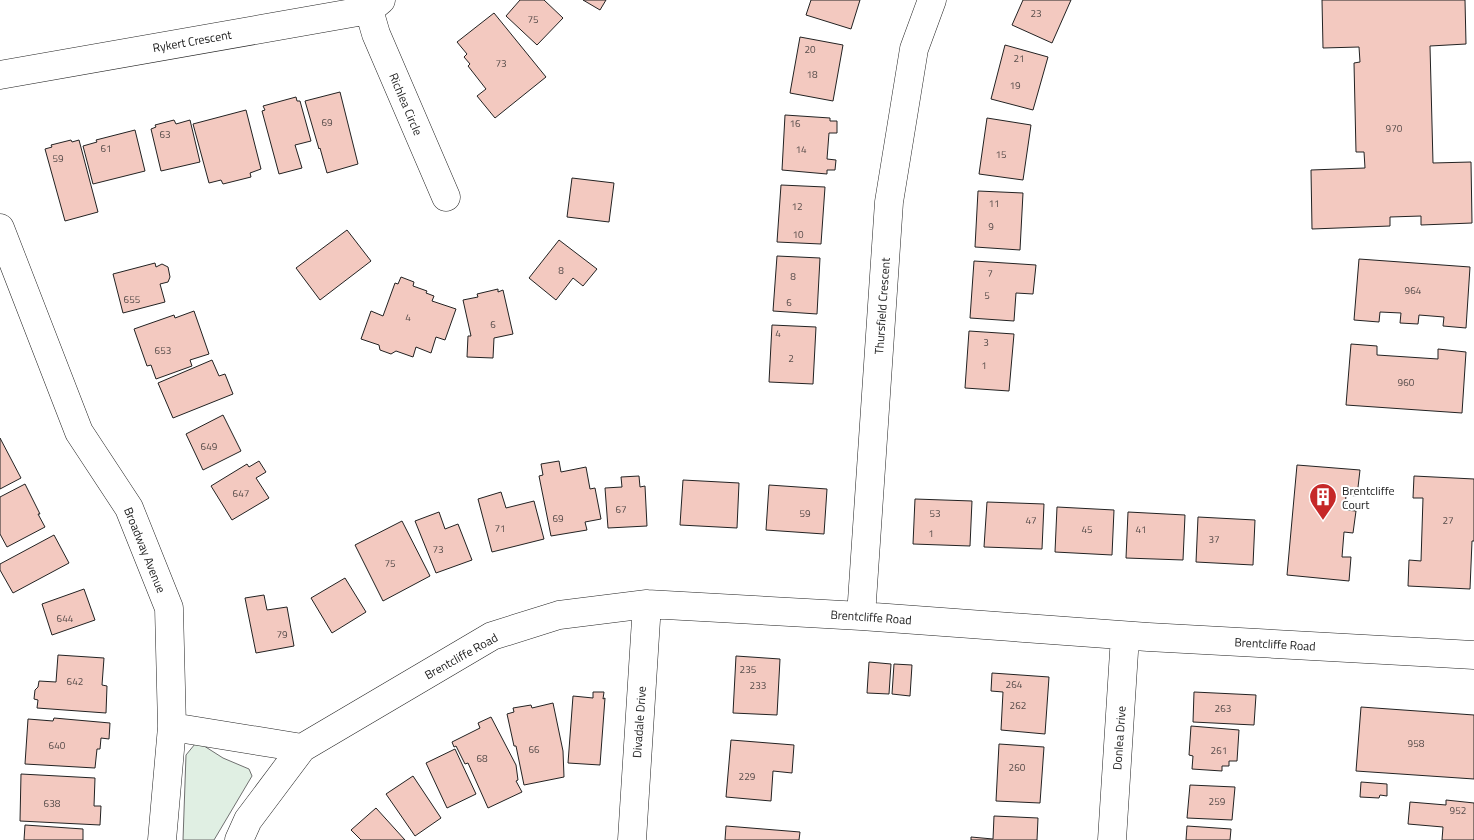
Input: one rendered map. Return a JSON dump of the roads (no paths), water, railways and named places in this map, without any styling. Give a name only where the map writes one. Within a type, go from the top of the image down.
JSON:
[{"type":"street","name":"Thursfield Crescent","points":[[861,616],[890,202],[914,48],[932,0]]},
{"type":"street","name":"Rykert Crescent","points":[[0,75],[375,5]]},
{"type":"street","name":"Richlea Circle","points":[[375,5],[376,34],[446,196]]},
{"type":"street","name":"Broadway Avenue","points":[[0,228],[79,432],[129,508],[169,608],[172,727],[162,840]]},
{"type":"street","name":"Brentcliffe Road","points":[[239,840],[248,820],[302,748],[492,636],[559,614],[647,604],[861,616],[1125,636],[1474,655]]},
{"type":"street","name":"Divadale Drive","points":[[632,840],[647,604]]},
{"type":"street","name":"Donlea Drive","points":[[1112,840],[1125,636]]},
{"type":"street","points":[[172,727],[302,748]]},
{"type":"place","name":"Brentcliffe Court","points":[[1323,521]]}]
